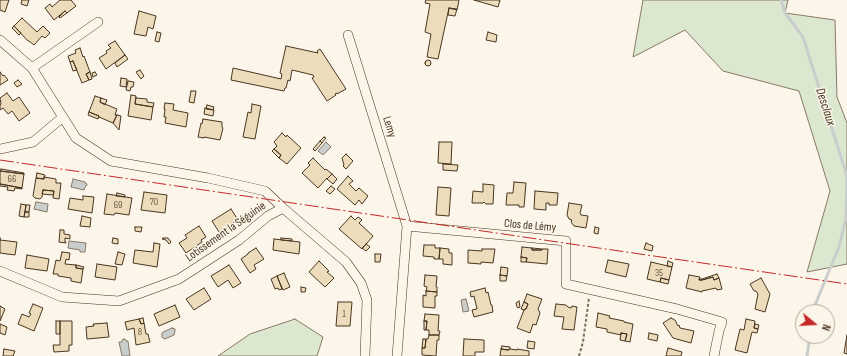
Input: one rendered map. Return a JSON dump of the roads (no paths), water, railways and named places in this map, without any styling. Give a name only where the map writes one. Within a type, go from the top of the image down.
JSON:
[{"type":"street","points":[[32,68],[98,22]]},
{"type":"street","name":"Lemy","points":[[348,35],[407,226]]},
{"type":"street","name":"Lotissement la Séguinie","points":[[0,40],[32,68],[76,138],[111,160],[208,178],[265,191],[346,262],[361,283],[367,300],[365,356]]},
{"type":"street","points":[[0,149],[33,142],[63,117]]},
{"type":"street","name":"Lotissement la Séguinie","points":[[0,271],[62,297],[119,301],[179,279],[239,240],[268,216],[283,208]]},
{"type":"street","points":[[397,356],[407,226]]},
{"type":"street","name":"Clos de Lémy","points":[[407,226],[566,241],[566,284],[677,309],[722,322],[714,356]]},
{"type":"waterway","name":"Desclaux","points":[[781,0],[785,13],[803,37],[847,176],[846,218],[839,247],[815,304]]},
{"type":"waterway","name":"Desclaux","points":[[807,356],[809,344]]}]
